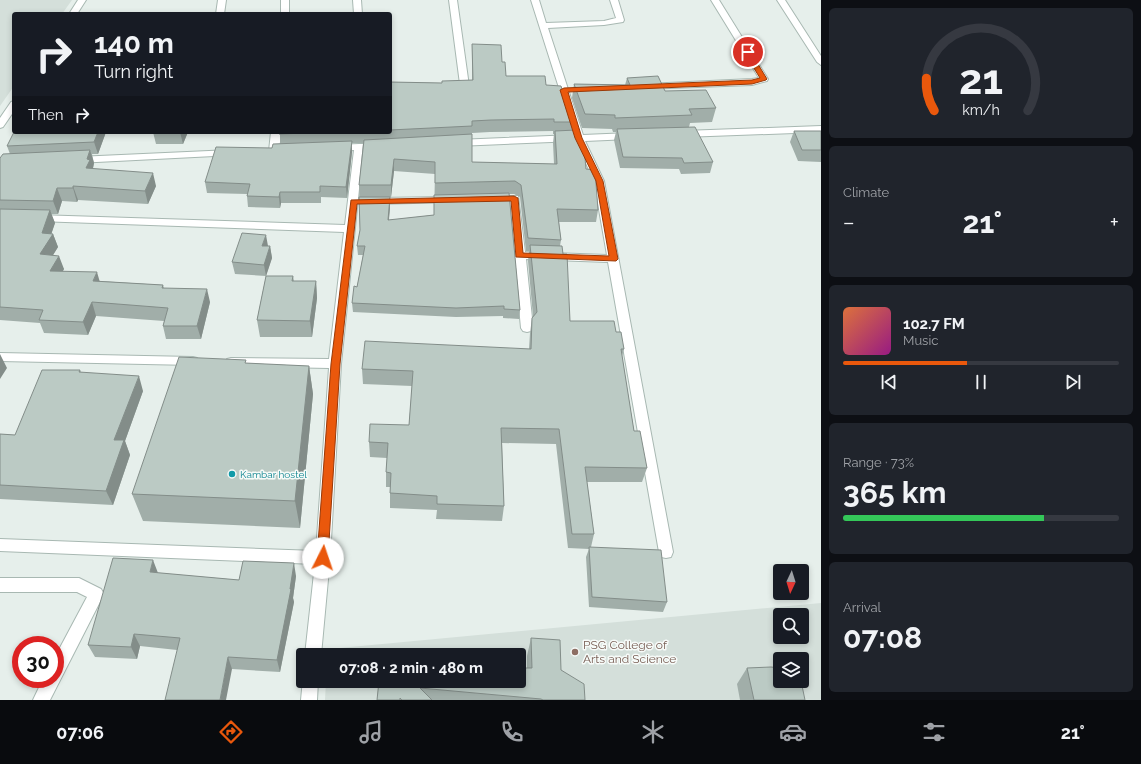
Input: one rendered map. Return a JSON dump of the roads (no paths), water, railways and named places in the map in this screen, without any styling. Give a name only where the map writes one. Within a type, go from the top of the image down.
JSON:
[{"type":"street","points":[[74,12],[82,0]]},
{"type":"street","points":[[220,12],[222,0]]},
{"type":"street","points":[[285,0],[285,12]]},
{"type":"street","points":[[357,0],[358,12]]},
{"type":"street","points":[[443,87],[465,86],[453,0]]},
{"type":"street","points":[[535,0],[543,26],[568,90],[579,138],[600,181],[666,552]]},
{"type":"street","points":[[543,26],[604,23],[620,20],[614,0]]},
{"type":"street","points":[[634,87],[752,82],[764,79],[715,0]]},
{"type":"street","points":[[781,0],[821,62]]},
{"type":"street","points":[[0,125],[12,107]]},
{"type":"street","points":[[670,134],[821,129]]},
{"type":"street","points":[[274,151],[276,134]]},
{"type":"street","points":[[446,144],[638,136]]},
{"type":"street","points":[[328,149],[391,146]]},
{"type":"street","points":[[314,648],[323,558],[336,364],[360,147]]},
{"type":"street","points":[[70,160],[242,153]]},
{"type":"street","points":[[484,199],[514,198],[527,328]]},
{"type":"street","points":[[353,202],[461,200]]},
{"type":"street","points":[[24,218],[351,229]]},
{"type":"street","points":[[519,255],[613,259]]},
{"type":"street","points":[[0,357],[336,364]]},
{"type":"street","points":[[0,545],[323,558]]},
{"type":"street","points":[[0,585],[80,585],[96,594],[64,656]]},
{"type":"street","points":[[41,700],[47,688]]},
{"type":"street","points":[[309,700],[310,688]]},
{"type":"place","name":"Kambar hostel","points":[[232,474]]},
{"type":"place","name":"PSG College of Arts and Science","points":[[575,652]]}]
